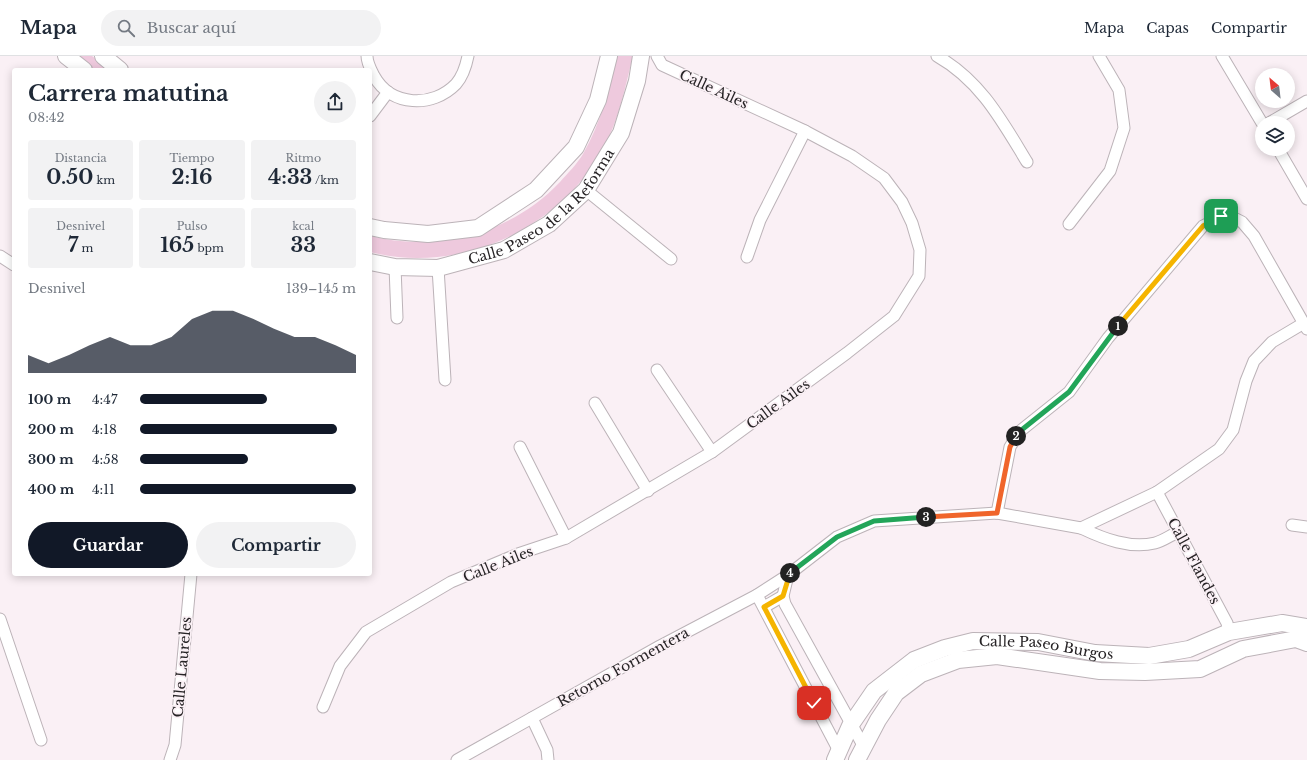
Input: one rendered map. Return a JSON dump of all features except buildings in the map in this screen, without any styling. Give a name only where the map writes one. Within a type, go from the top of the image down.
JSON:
[{"type":"street","points":[[66,56],[81,68]]},
{"type":"street","points":[[103,56],[118,68]]},
{"type":"street","points":[[372,72],[377,82],[388,92],[402,99],[417,101],[432,99],[446,93],[457,83],[465,70],[468,56]]},
{"type":"street","name":"Calle Paseo de la Reforma","points":[[372,227],[428,234],[478,228],[536,190],[576,147],[598,100],[608,56]]},
{"type":"street","name":"Calle Paseo de la Reforma","points":[[372,262],[395,267],[438,268],[504,250],[549,224],[586,190],[621,133],[637,81],[641,56]]},
{"type":"street","name":"Calle Ailes","points":[[323,707],[340,666],[366,632],[451,582],[518,554],[566,538],[712,452],[848,353],[894,316],[919,276],[920,250],[912,223],[902,202],[884,178],[852,156],[805,131],[662,65],[657,56]]},
{"type":"street","points":[[937,56],[952,64],[990,102],[1027,162]]},
{"type":"street","points":[[1069,224],[1110,171],[1124,128],[1120,90],[1099,56]]},
{"type":"street","points":[[1222,56],[1258,116]]},
{"type":"street","points":[[364,57],[370,68]]},
{"type":"street","points":[[372,113],[388,92]]},
{"type":"street","points":[[1281,116],[1307,101]]},
{"type":"street","points":[[746,257],[760,220],[805,131]]},
{"type":"street","points":[[1282,156],[1307,199]]},
{"type":"street","points":[[586,190],[672,259]]},
{"type":"street","points":[[997,513],[1010,447],[1019,432],[1069,392],[1108,338],[1203,226],[1221,216],[1232,217],[1242,222],[1254,236],[1305,326],[1272,342],[1254,361],[1246,381],[1233,430],[1219,449],[1157,492],[1081,528]]},
{"type":"street","points":[[0,256],[12,263]]},
{"type":"street","points":[[395,267],[397,318]]},
{"type":"street","points":[[438,268],[445,380]]},
{"type":"street","points":[[657,370],[712,452]]},
{"type":"street","points":[[595,403],[648,491]]},
{"type":"street","points":[[520,446],[566,538]]},
{"type":"street","name":"Calle Flandes","points":[[1157,492],[1227,624],[1229,632]]},
{"type":"street","name":"Retorno Formentera","points":[[457,760],[660,646],[757,595],[788,575],[837,537],[874,521],[997,513],[1081,528],[1102,539],[1135,545],[1157,543],[1178,532]]},
{"type":"street","points":[[1292,525],[1307,528]]},
{"type":"street","points":[[788,575],[783,596],[850,726],[860,756]]},
{"type":"street","name":"Calle Laureles","points":[[170,760],[175,745],[191,576]]},
{"type":"street","points":[[757,595],[837,755]]},
{"type":"street","points":[[764,607],[783,596]]},
{"type":"street","points":[[0,619],[41,740]]},
{"type":"street","name":"Calle Paseo Burgos","points":[[837,755],[850,726],[874,691],[914,660],[945,648],[973,641],[1038,642],[1095,653],[1149,656],[1189,649],[1229,632],[1282,623],[1307,627]]},
{"type":"street","name":"Calle Paseo Burgos","points":[[860,756],[878,720],[896,693],[921,674],[958,660],[997,656],[1100,672],[1145,672],[1200,669],[1243,649],[1296,639],[1307,643]]},
{"type":"street","points":[[532,718],[547,750],[548,760]]},
{"type":"shaded area","points":[[69,56],[92,56],[107,68],[84,68]]},
{"type":"shaded area","points":[[617,56],[633,56],[621,103],[609,138],[603,149],[584,177],[561,202],[534,223],[504,239],[472,251],[438,257],[404,257],[372,252],[372,236],[396,241],[422,242],[447,240],[497,226],[520,214],[541,200],[560,182],[581,158],[595,130],[611,81]]},
{"type":"route","points":[[814,703],[764,607],[783,596],[788,575],[837,537],[874,521],[997,513],[1010,447],[1019,432],[1069,392],[1108,338],[1203,226],[1221,216]]}]
